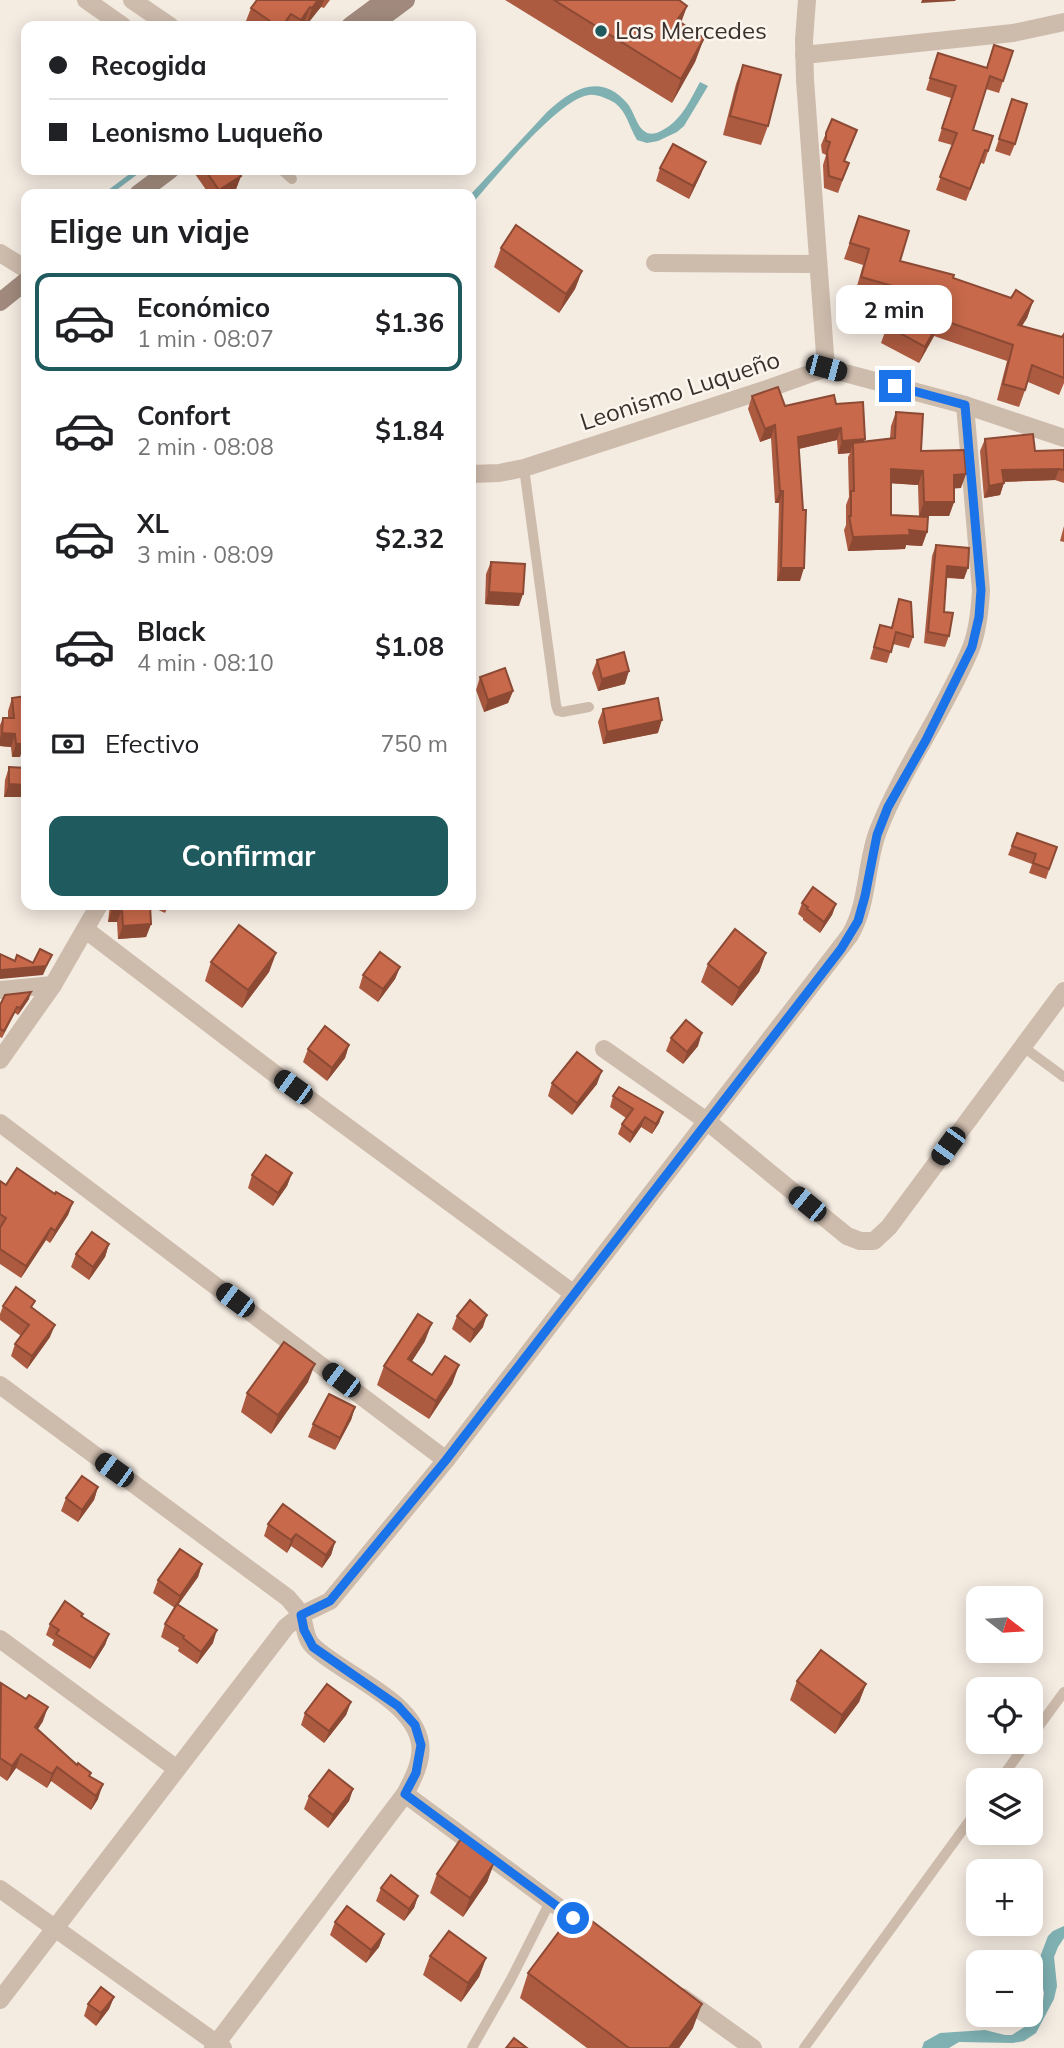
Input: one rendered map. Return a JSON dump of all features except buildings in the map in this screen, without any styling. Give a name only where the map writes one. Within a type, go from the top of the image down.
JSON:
[{"type":"main road","points":[[357,21],[385,0]]},
{"type":"main road","points":[[377,21],[406,0]]},
{"type":"main road","points":[[145,189],[163,175]]},
{"type":"main road","points":[[0,302],[21,285]]},
{"type":"street","points":[[86,0],[116,21]]},
{"type":"street","points":[[132,0],[163,21]]},
{"type":"street","points":[[807,0],[804,55],[826,368],[965,405],[1064,438]]},
{"type":"street","points":[[804,55],[1013,33],[1064,22]]},
{"type":"street","points":[[0,253],[21,266]]},
{"type":"street","points":[[655,263],[818,264]]},
{"type":"street","name":"Leonismo Luqueño","points":[[476,474],[524,468],[826,368]]},
{"type":"street","points":[[0,2000],[286,1627],[301,1615],[330,1601],[446,1460],[708,1122],[858,921],[877,835],[888,807],[926,740],[972,647],[979,617],[981,590],[965,405]]},
{"type":"street","points":[[0,1060],[53,985],[96,910]]},
{"type":"street","points":[[86,930],[271,1071],[574,1294]]},
{"type":"street","points":[[0,990],[53,985]]},
{"type":"street","points":[[604,1049],[708,1122],[847,1236],[860,1241],[874,1241],[889,1227],[1064,990]]},
{"type":"street","points":[[0,1124],[446,1460]]},
{"type":"street","points":[[0,1385],[288,1598],[301,1615],[304,1630],[313,1647],[398,1706],[415,1725],[421,1745],[416,1773],[405,1794],[218,2046],[0,1889]]},
{"type":"street","points":[[0,1639],[177,1769]]},
{"type":"street","points":[[405,1794],[607,1942]]},
{"type":"street","points":[[663,1983],[753,2048]]},
{"type":"lane","points":[[288,175],[292,179]]},
{"type":"lane","points":[[524,468],[556,705],[558,711],[562,712],[589,707]]},
{"type":"lane","points":[[1022,1046],[1064,1077]]},
{"type":"lane","points":[[1043,1720],[1064,1692]]},
{"type":"lane","points":[[804,2048],[966,1825]]},
{"type":"lane","points":[[472,2048],[550,1902]]},
{"type":"water","points":[[700,82],[708,86],[684,126],[658,141],[647,143],[637,140],[625,115],[615,103],[592,95],[576,100],[544,125],[476,199],[476,189],[547,112],[576,91],[586,87],[607,88],[627,103],[641,128],[653,134],[673,123]]},
{"type":"water","points":[[1064,1926],[1064,1938],[1054,1957],[1057,1986],[1054,1999],[1043,2020],[1043,1950],[1053,1931]]},
{"type":"water","points":[[1024,2027],[1039,2027],[1036,2033],[1024,2041],[1013,2043],[959,2042],[949,2048],[922,2048],[924,2042],[940,2033],[985,2030],[1012,2035]]},
{"type":"waterway","points":[[114,189],[132,175]]},
{"type":"place","name":"Las Mercedes","points":[[601,31]]},
{"type":"route","points":[[573,1918],[405,1794],[416,1773],[421,1745],[415,1725],[398,1706],[313,1647],[304,1630],[301,1615],[330,1601],[446,1460],[841,949],[858,921],[877,835],[888,807],[926,740],[972,647],[979,617],[981,590],[965,405],[895,386]]}]
